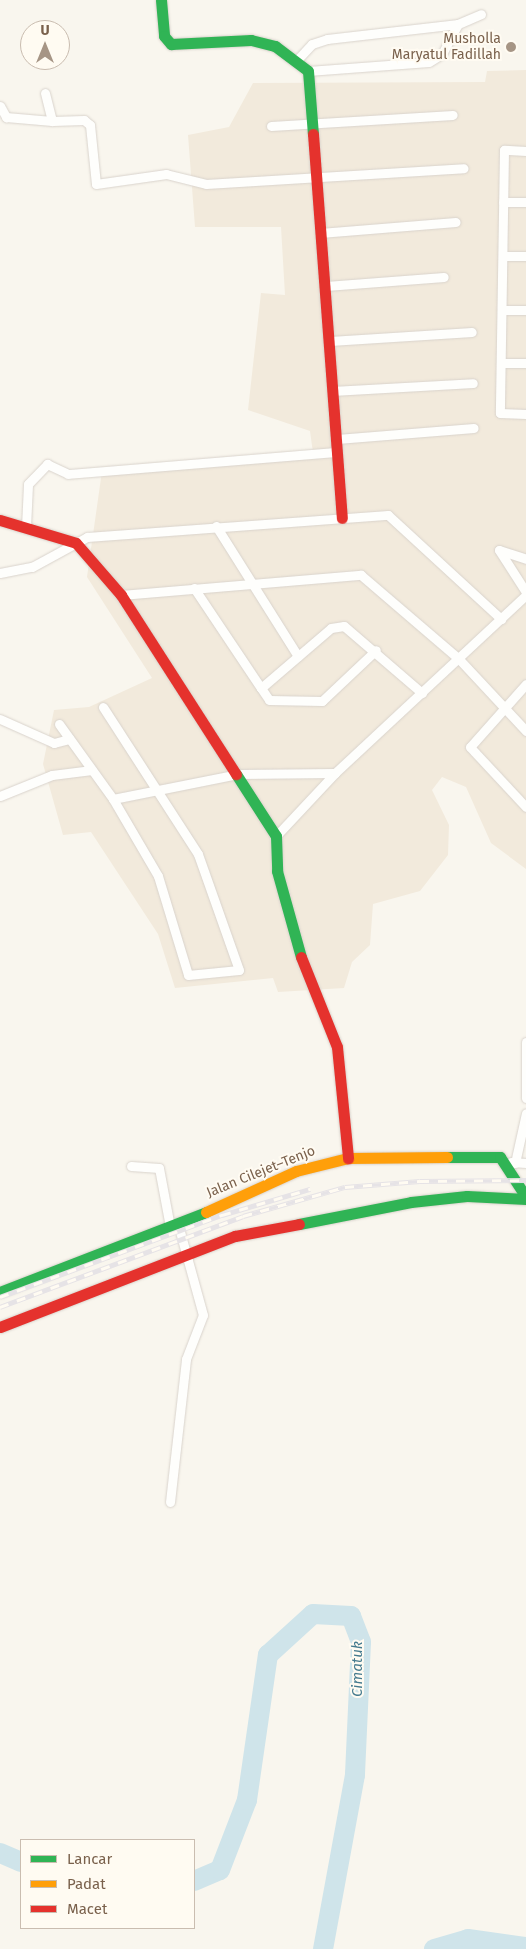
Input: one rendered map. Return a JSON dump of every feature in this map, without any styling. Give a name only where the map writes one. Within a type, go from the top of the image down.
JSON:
[{"type":"street","points":[[161,0],[164,36],[172,44],[251,40],[275,46],[297,60],[308,71],[320,233],[326,286],[342,518]]},
{"type":"street","points":[[297,60],[312,44],[327,39],[458,24],[481,14]]},
{"type":"street","points":[[308,71],[429,62],[442,54],[458,24]]},
{"type":"street","points":[[44,92],[52,121]]},
{"type":"street","points":[[0,106],[6,117],[87,122],[96,184],[166,174],[206,184],[464,168]]},
{"type":"street","points":[[271,126],[454,115]]},
{"type":"street","points":[[526,151],[504,150],[500,413],[526,414]]},
{"type":"street","points":[[503,202],[526,202]]},
{"type":"street","points":[[320,233],[456,222]]},
{"type":"street","points":[[503,256],[526,256]]},
{"type":"street","points":[[326,286],[444,277]]},
{"type":"street","points":[[503,310],[526,310]]},
{"type":"street","points":[[330,342],[472,332]]},
{"type":"street","points":[[501,363],[526,363]]},
{"type":"street","points":[[332,391],[473,383]]},
{"type":"street","points":[[337,439],[474,428]]},
{"type":"street","points":[[26,527],[28,484],[47,464],[68,474],[337,452]]},
{"type":"street","points":[[0,574],[32,567],[88,537],[216,526],[388,515],[501,619]]},
{"type":"street","points":[[0,520],[76,543],[121,595],[238,774],[276,836],[277,871],[304,967],[337,1047],[348,1158]]},
{"type":"street","points":[[216,526],[250,584],[298,656]]},
{"type":"street","points":[[276,836],[335,772],[501,619],[526,593],[499,550],[526,559]]},
{"type":"street","points":[[121,595],[360,575],[458,658],[526,731]]},
{"type":"street","points":[[194,588],[269,700],[322,701],[376,650]]},
{"type":"street","points":[[261,688],[337,626],[352,628],[422,693]]},
{"type":"street","points":[[526,684],[470,746],[526,807]]},
{"type":"street","points":[[59,724],[113,799],[158,876],[188,975],[239,970],[202,860],[103,707]]},
{"type":"street","points":[[0,719],[54,743],[69,739]]},
{"type":"street","points":[[0,796],[52,775],[92,770]]},
{"type":"street","points":[[113,799],[238,774],[335,772]]},
{"type":"street","points":[[526,1042],[526,1098]]},
{"type":"street","points":[[0,1328],[235,1236],[411,1202],[467,1196],[526,1198],[510,1161],[526,1113]]},
{"type":"street","name":"Jalan Cilejet–Tenjo","points":[[0,1292],[174,1226],[296,1171],[348,1158],[493,1156],[510,1161]]},
{"type":"street","points":[[510,1161],[526,1163]]},
{"type":"street","points":[[131,1166],[159,1168],[174,1226],[189,1254],[203,1315],[186,1359],[170,1502]]},
{"type":"shaded area","points":[[526,70],[526,869],[491,843],[466,787],[442,777],[432,790],[449,825],[448,855],[420,891],[373,904],[370,945],[352,962],[344,988],[278,992],[273,978],[175,988],[158,934],[91,832],[63,835],[43,764],[54,710],[89,707],[152,678],[87,577],[102,471],[313,453],[310,431],[248,410],[261,293],[285,295],[281,227],[195,227],[188,135],[229,127],[253,83],[485,82],[487,71]]},
{"type":"waterway","name":"Cimatuk","points":[[195,1881],[220,1870],[247,1800],[268,1655],[313,1614],[351,1616],[361,1642],[355,1775],[323,1949]]},
{"type":"waterway","name":"Cimatuk","points":[[0,1853],[20,1862]]},
{"type":"waterway","name":"Cimatuk","points":[[434,1949],[468,1939],[526,1947]]},
{"type":"railway","points":[[0,1307],[243,1216],[345,1187],[420,1181],[526,1180]]},
{"type":"railway","points":[[0,1297],[222,1215],[310,1189]]},
{"type":"traffic: fast","points":[[161,0],[164,36],[171,44],[251,40],[275,46],[308,71],[313,134]]},
{"type":"traffic: fast","points":[[236,774],[276,836],[277,871],[301,957]]},
{"type":"traffic: fast","points":[[447,1157],[500,1157],[526,1197]]},
{"type":"traffic: fast","points":[[299,1224],[411,1202],[467,1196],[526,1199]]},
{"type":"traffic: fast","points":[[0,1292],[206,1212]]},
{"type":"traffic: slow","points":[[206,1212],[296,1171],[348,1158],[447,1157]]},
{"type":"traffic: jam","points":[[313,134],[342,518]]},
{"type":"traffic: jam","points":[[0,520],[76,543],[121,595],[236,774]]},
{"type":"traffic: jam","points":[[301,957],[337,1047],[348,1158]]},
{"type":"traffic: jam","points":[[0,1327],[235,1236],[299,1224]]},
{"type":"place","name":"Musholla Maryatul Fadillah","points":[[511,47]]}]
